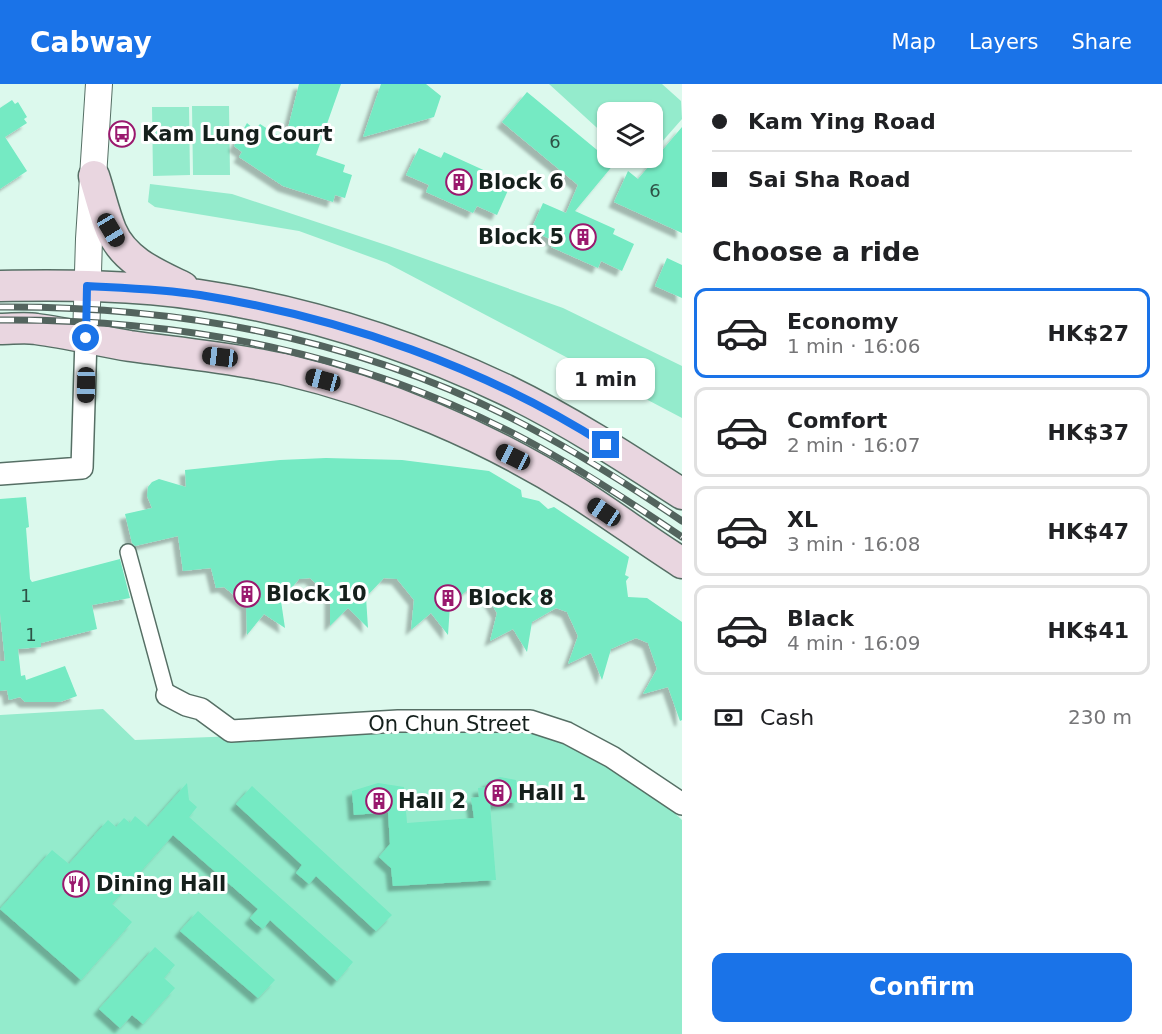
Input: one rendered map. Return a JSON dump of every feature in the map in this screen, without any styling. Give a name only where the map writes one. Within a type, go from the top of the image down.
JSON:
[{"type":"main road","points":[[94,176],[111,230],[122,248],[153,273],[200,295]]},
{"type":"main road","points":[[0,286],[87,286],[200,295],[321,320],[388,341],[507,391],[587,433],[682,494]]},
{"type":"main road","points":[[0,329],[34,328],[128,346],[220,357],[283,369],[343,386],[398,405],[456,429],[513,457],[575,492],[682,563]]},
{"type":"street","points":[[0,474],[82,468],[87,286],[99,84]]},
{"type":"street","points":[[128,552],[167,695]]},
{"type":"street","name":"On Chun Street","points":[[167,695],[186,705],[201,709],[231,731],[398,720],[530,721],[567,733],[612,756],[682,804]]},
{"type":"green space","points":[[549,84],[662,84],[681,101],[682,119],[663,141],[663,102],[597,102],[597,128]]},
{"type":"green space","points":[[192,106],[229,106],[230,175],[193,175]]},
{"type":"green space","points":[[152,107],[189,107],[190,175],[153,176]]},
{"type":"green space","points":[[150,184],[232,194],[389,246],[563,308],[682,366],[682,418],[387,263],[299,231],[155,207],[148,202]]},
{"type":"green space","points":[[103,709],[135,740],[515,725],[586,750],[661,800],[682,820],[682,1034],[0,1034],[0,715]]},
{"type":"building","points":[[299,84],[341,84],[316,155],[345,165],[343,172],[352,175],[345,198],[335,195],[333,202],[283,186],[239,157],[242,152],[234,146],[247,123],[255,130],[260,124],[285,140]]},
{"type":"building","points":[[381,84],[426,84],[441,96],[434,117],[363,137]]},
{"type":"building","points":[[527,92],[597,150],[597,168],[611,168],[575,211],[615,229],[613,234],[634,244],[622,271],[601,261],[598,268],[551,247],[554,241],[531,230],[543,203],[566,213],[578,185],[502,122]]},
{"type":"building","points":[[12,100],[15,104],[18,102],[27,117],[24,119],[27,123],[5,137],[27,171],[0,189],[0,108]]},
{"type":"building","points":[[682,127],[682,233],[614,202],[628,171],[638,179],[647,168],[663,168],[663,149]]},
{"type":"building","name":"Block 6","points":[[419,148],[441,158],[444,152],[490,173],[488,179],[509,188],[497,215],[477,206],[473,213],[426,192],[429,185],[406,175]]},
{"type":"building","points":[[667,258],[682,265],[682,298],[655,286]]},
{"type":"building","points":[[326,458],[402,460],[489,471],[521,490],[522,497],[539,501],[548,509],[554,507],[629,557],[625,575],[629,577],[626,581],[628,597],[647,598],[682,622],[682,720],[680,721],[668,687],[643,694],[657,669],[648,643],[636,638],[611,649],[602,680],[591,653],[568,664],[578,636],[567,612],[556,608],[532,622],[527,652],[513,629],[490,641],[497,613],[483,590],[471,587],[450,605],[448,635],[431,613],[411,630],[414,600],[397,579],[384,578],[366,597],[368,628],[348,608],[330,626],[330,597],[310,578],[299,579],[281,601],[285,628],[264,614],[247,635],[246,605],[224,587],[216,588],[211,568],[183,571],[178,536],[135,546],[132,543],[125,514],[152,508],[147,496],[148,487],[152,482],[159,479],[186,487],[185,470],[280,460]]},
{"type":"building","points":[[26,497],[29,527],[26,528],[32,582],[120,559],[130,598],[92,605],[97,629],[41,643],[41,647],[18,649],[21,676],[25,675],[26,680],[65,666],[77,696],[60,702],[25,702],[20,697],[9,700],[7,690],[0,691],[0,661],[5,661],[0,613],[0,499]]},
{"type":"building","points":[[500,777],[516,780],[519,802],[490,805],[496,880],[393,886],[391,868],[379,857],[390,844],[388,812],[354,815],[352,791],[378,783],[404,787],[407,823],[474,818],[471,798],[479,797],[478,788],[488,787],[487,782]]},
{"type":"building","name":"Dining Hall","points":[[187,783],[189,800],[197,807],[189,817],[353,962],[337,981],[270,920],[263,929],[255,923],[250,918],[258,909],[173,835],[112,904],[132,922],[81,980],[0,909],[52,850],[69,864],[108,820],[116,827],[124,818],[130,823],[135,816],[148,827]]},
{"type":"building","points":[[252,786],[392,915],[376,931],[316,876],[309,884],[296,873],[302,865],[236,804]]},
{"type":"building","points":[[198,911],[275,980],[258,998],[180,931]]},
{"type":"building","points":[[155,947],[175,965],[164,978],[175,988],[143,1024],[132,1015],[120,1028],[99,1009]]},
{"type":"railway","points":[[0,307],[66,308],[198,320],[326,347],[389,366],[450,390],[511,418],[598,467],[682,521]]},
{"type":"railway","points":[[0,320],[70,321],[138,326],[272,347],[337,364],[402,385],[465,410],[528,441],[568,463],[682,537]]},
{"type":"place","name":"Kam Lung Court","points":[[122,134]]},
{"type":"place","name":"Block 6","points":[[459,182]]},
{"type":"place","name":"Block 5","points":[[583,237]]},
{"type":"place","name":"Block 10","points":[[247,594]]},
{"type":"place","name":"Block 8","points":[[448,598]]},
{"type":"place","name":"Hall 1","points":[[498,793]]},
{"type":"place","name":"Hall 2","points":[[379,801]]},
{"type":"place","name":"Dining Hall","points":[[76,884]]},
{"type":"route","points":[[86,338],[87,286],[200,295],[321,320],[388,341],[507,391],[606,445]]}]
